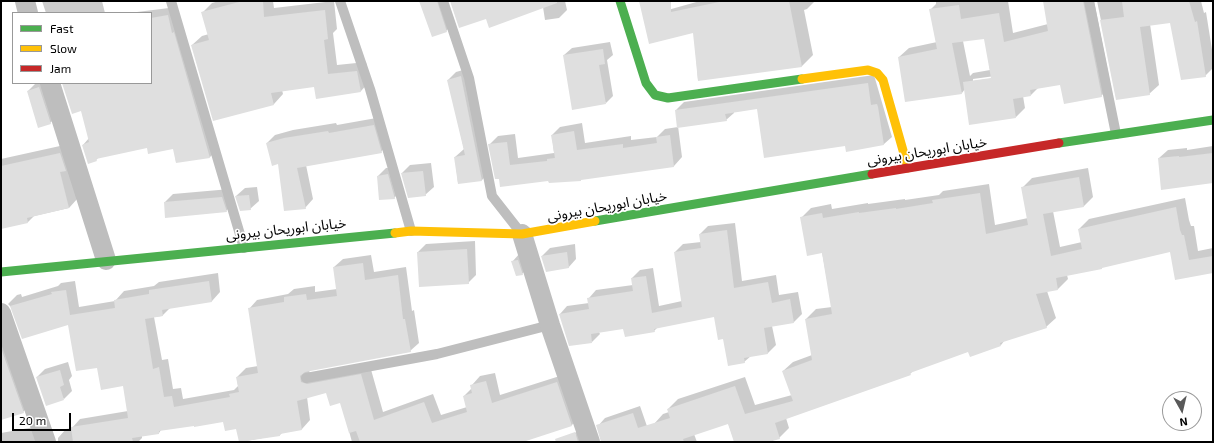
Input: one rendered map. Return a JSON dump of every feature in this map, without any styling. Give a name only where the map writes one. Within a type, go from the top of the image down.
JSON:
[{"type":"street","points":[[25,1],[28,12]]},
{"type":"street","points":[[620,1],[646,82],[655,95],[668,98],[868,70],[877,73],[883,80],[908,168]]},
{"type":"street","points":[[50,84],[106,260]]},
{"type":"street","name":"خیابان ابوریحان بیرونی","points":[[1,272],[106,260],[411,231],[522,234],[908,168],[1116,134],[1213,120]]},
{"type":"street","points":[[522,234],[550,325],[590,442]]},
{"type":"street","points":[[1,313],[46,442]]},
{"type":"lane","points":[[171,1],[244,248]]},
{"type":"lane","points":[[340,1],[370,89],[411,231]]},
{"type":"lane","points":[[443,1],[469,78],[492,196],[522,234]]},
{"type":"lane","points":[[1089,1],[1116,134]]},
{"type":"lane","points":[[306,378],[437,354],[550,325]]},
{"type":"building","points":[[243,1],[263,1],[264,17],[325,10],[328,39],[324,40],[328,74],[357,71],[361,92],[316,99],[314,87],[271,93],[274,105],[213,121],[191,45],[209,40],[201,12]]},
{"type":"building","points":[[419,1],[437,1],[447,32],[432,37]]},
{"type":"building","points":[[450,1],[557,1],[557,3],[489,28],[486,19],[459,28]]},
{"type":"building","points":[[639,1],[671,1],[671,12],[724,1],[789,1],[802,67],[698,81],[693,33],[649,44]]},
{"type":"building","points":[[1043,1],[1083,1],[1102,97],[1064,104],[1060,85],[1030,90],[1031,96],[1013,99],[1016,118],[969,125],[963,82],[991,78],[984,39],[952,43],[962,94],[905,102],[898,57],[937,49],[929,9],[959,5],[961,19],[999,13],[1004,42],[1048,31]]},
{"type":"building","points":[[1122,1],[1189,1],[1195,22],[1197,21],[1206,77],[1181,80],[1170,23],[1140,27],[1150,95],[1116,100],[1100,20],[1124,17]]},
{"type":"building","points":[[168,15],[172,33],[174,32],[210,158],[176,163],[173,149],[148,154],[147,148],[96,159],[97,161],[88,164],[82,145],[89,142],[81,111],[72,114],[62,84],[152,84],[152,18]]},
{"type":"building","points":[[603,49],[605,64],[599,65],[606,104],[572,110],[563,55]]},
{"type":"building","points":[[461,76],[482,181],[458,184],[454,157],[465,155],[447,80]]},
{"type":"building","points":[[868,83],[871,105],[877,104],[878,107],[884,145],[846,152],[845,146],[764,158],[757,109],[725,114],[727,121],[677,128],[675,110]]},
{"type":"building","points":[[39,87],[51,124],[38,128],[27,91]]},
{"type":"building","points":[[374,125],[382,153],[297,168],[306,209],[284,211],[278,164],[272,166],[266,143],[284,138],[328,131],[329,133]]},
{"type":"building","points":[[574,131],[577,150],[623,144],[623,148],[657,143],[656,137],[670,135],[674,167],[581,181],[549,183],[548,181],[500,187],[499,179],[495,179],[488,144],[507,142],[510,165],[547,161],[547,159],[555,158],[551,135]]},
{"type":"building","points":[[60,153],[66,171],[60,172],[69,208],[27,218],[28,223],[1,229],[1,166]]},
{"type":"building","points":[[1213,153],[1213,183],[1161,190],[1158,158]]},
{"type":"building","points":[[423,171],[426,196],[408,198],[401,173]]},
{"type":"building","points":[[388,174],[395,199],[379,200],[377,176]]},
{"type":"building","points":[[1079,177],[1084,207],[1043,214],[1051,256],[1082,249],[1078,229],[1176,207],[1180,230],[1182,235],[1184,235],[1189,260],[1213,256],[1213,273],[1175,280],[1170,252],[1102,269],[1056,278],[1058,290],[1036,294],[1047,328],[1000,343],[1001,346],[970,357],[968,352],[910,373],[911,375],[775,423],[780,439],[768,442],[734,442],[728,424],[683,439],[684,442],[601,442],[596,425],[633,413],[638,428],[670,418],[667,409],[735,386],[745,414],[793,401],[782,371],[812,360],[805,319],[832,314],[822,253],[807,256],[800,217],[822,213],[823,218],[859,212],[896,209],[933,203],[932,200],[980,193],[986,234],[1028,225],[1021,187]]},
{"type":"building","points":[[249,195],[251,210],[240,211],[235,196]]},
{"type":"building","points":[[222,197],[227,212],[165,218],[164,202]]},
{"type":"building","points":[[727,230],[734,288],[768,282],[772,303],[790,299],[794,323],[764,328],[768,354],[744,358],[745,363],[728,366],[723,339],[718,340],[714,317],[654,329],[655,332],[625,337],[623,329],[591,334],[592,343],[569,346],[559,314],[589,309],[587,298],[633,291],[631,278],[646,276],[652,313],[682,307],[674,252],[701,248],[699,234]]},
{"type":"building","points":[[467,249],[469,284],[419,287],[417,252]]},
{"type":"building","points":[[567,252],[569,268],[546,272],[541,256]]},
{"type":"building","points":[[518,260],[523,275],[516,276],[511,261]]},
{"type":"building","points":[[363,263],[365,280],[398,275],[403,319],[405,319],[411,352],[305,372],[300,376],[301,382],[307,384],[361,374],[374,420],[424,402],[432,423],[467,412],[463,396],[472,393],[470,385],[486,381],[492,403],[557,382],[572,426],[523,442],[360,442],[356,431],[349,433],[340,403],[330,406],[326,393],[297,401],[302,430],[280,434],[280,436],[239,442],[236,429],[225,431],[223,422],[159,431],[159,434],[132,438],[133,442],[73,442],[71,427],[128,418],[123,386],[101,390],[97,368],[76,371],[68,325],[22,339],[10,306],[52,294],[51,292],[66,290],[70,315],[115,308],[114,300],[149,294],[149,290],[209,281],[212,302],[162,310],[163,316],[145,319],[153,369],[159,367],[164,397],[172,396],[174,407],[230,397],[229,394],[239,392],[236,377],[258,373],[248,308],[284,302],[284,297],[306,294],[307,300],[337,296],[333,267]]},
{"type":"building","points":[[1,348],[24,413],[1,420]]},
{"type":"building","points":[[60,370],[64,385],[60,387],[64,400],[46,406],[36,377]]},
{"type":"building","points":[[575,432],[578,442],[556,442],[555,439]]},
{"type":"traffic: fast","points":[[620,1],[646,83],[655,95],[668,98],[802,79]]},
{"type":"traffic: fast","points":[[1059,143],[1213,120]]},
{"type":"traffic: fast","points":[[595,221],[872,174]]},
{"type":"traffic: fast","points":[[1,272],[395,233]]},
{"type":"traffic: slow","points":[[802,79],[868,70],[877,73],[883,80],[908,168]]},
{"type":"traffic: slow","points":[[395,233],[411,231],[522,234],[595,221]]},
{"type":"traffic: jam","points":[[872,174],[1059,143]]}]
